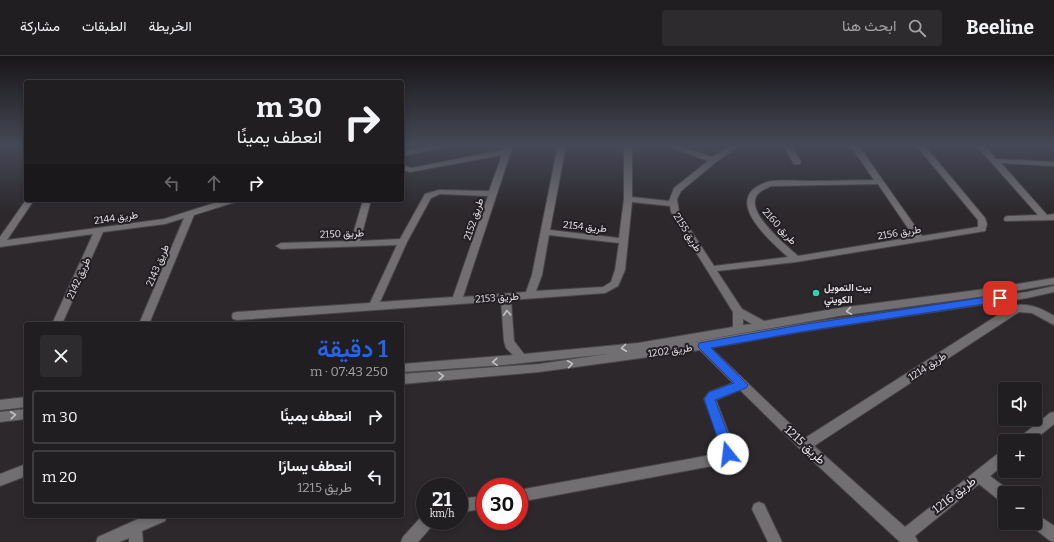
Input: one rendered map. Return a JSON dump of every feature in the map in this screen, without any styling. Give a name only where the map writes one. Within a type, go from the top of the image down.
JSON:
[{"type":"street","points":[[404,168],[410,170],[420,168]]},
{"type":"street","name":"طريق 2152","points":[[457,300],[501,168]]},
{"type":"street","points":[[530,294],[537,274],[558,168]]},
{"type":"street","name":"طريق 2153","points":[[237,316],[374,305],[605,290],[615,284],[620,270],[628,199],[628,168]]},
{"type":"street","name":"طريق 2155","points":[[704,168],[674,194],[673,204],[680,221],[738,312]]},
{"type":"street","points":[[870,168],[920,240]]},
{"type":"street","name":"طريق 2156","points":[[712,269],[796,259],[980,230],[983,227],[983,224],[938,168]]},
{"type":"street","points":[[1002,168],[1044,217]]},
{"type":"street","name":"طريق 2160","points":[[796,259],[777,242],[751,209],[750,197],[757,188],[770,184],[880,182]]},
{"type":"street","points":[[374,305],[403,242],[427,198],[431,194],[439,192],[492,194]]},
{"type":"street","points":[[628,199],[673,204]]},
{"type":"street","points":[[0,244],[29,202]]},
{"type":"street","name":"طريق 2144","points":[[0,244],[164,221],[226,202]]},
{"type":"street","points":[[355,243],[366,202]]},
{"type":"street","name":"طريق 2143","points":[[145,322],[190,214]]},
{"type":"street","points":[[1008,219],[1054,217]]},
{"type":"street","name":"طريق 2142","points":[[58,322],[99,231]]},
{"type":"street","name":"طريق 2154","points":[[545,232],[623,241]]},
{"type":"street","name":"طريق 2150","points":[[281,246],[403,242]]},
{"type":"street","name":"طريق 1202","points":[[404,368],[535,359],[671,342],[808,317],[995,292],[1054,281]]},
{"type":"street","name":"طريق 1202","points":[[404,379],[539,368],[702,346],[807,327],[1027,294],[1054,288]]},
{"type":"street","points":[[506,296],[508,341],[510,345],[520,354]]},
{"type":"street","name":"طريق 1214","points":[[804,444],[1019,308],[1029,308],[1054,320]]},
{"type":"street","points":[[738,330],[738,312],[764,326]]},
{"type":"street","name":"طريق 1215","points":[[702,346],[804,444],[907,539]]},
{"type":"street","points":[[528,494],[723,459],[727,457],[729,450],[710,399],[713,395],[742,385]]},
{"type":"street","points":[[0,405],[24,402]]},
{"type":"street","points":[[0,416],[24,414]]},
{"type":"street","points":[[1033,434],[1054,417]]},
{"type":"street","name":"طريق 1216","points":[[907,539],[979,476],[998,461]]},
{"type":"street","points":[[0,480],[24,471]]},
{"type":"street","points":[[979,476],[998,491]]},
{"type":"street","points":[[758,509],[775,542]]},
{"type":"street","points":[[103,542],[135,535],[157,518]]},
{"type":"street","points":[[1042,526],[1054,535]]},
{"type":"street","points":[[408,542],[419,530]]},
{"type":"street","points":[[415,542],[421,530]]},
{"type":"place","name":"بيت التمويل الكويتي","points":[[816,293]]},
{"type":"route","points":[[728,454],[729,450],[709,400],[713,395],[742,385],[702,346],[800,328],[1000,298]]}]
